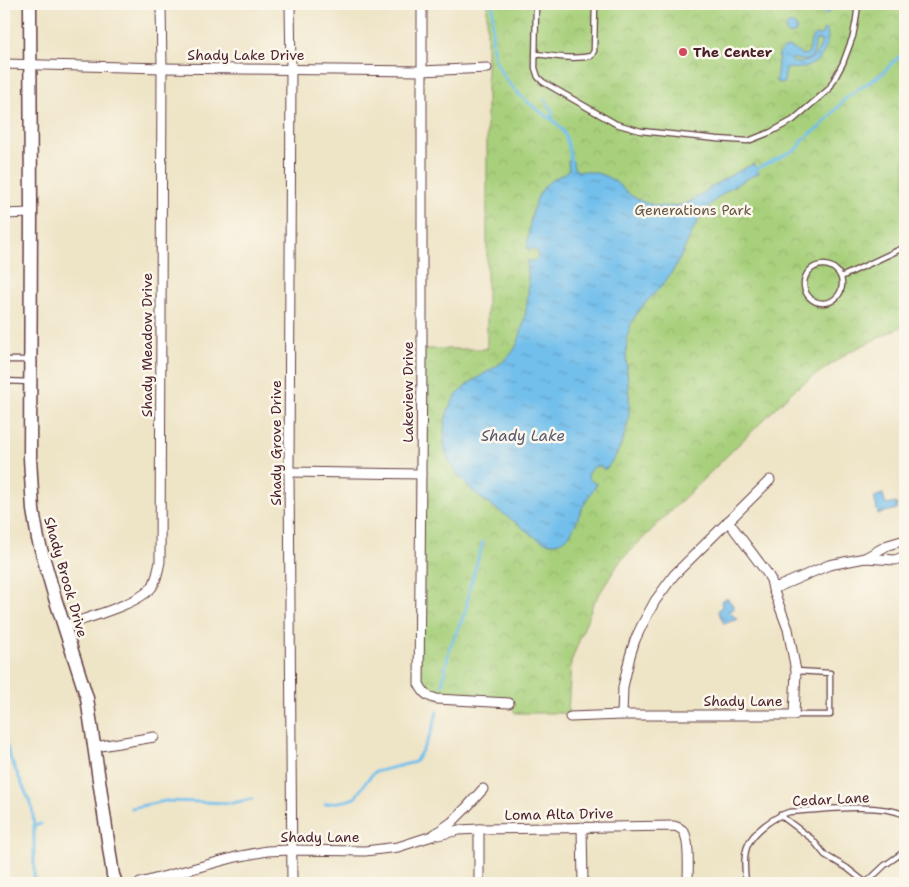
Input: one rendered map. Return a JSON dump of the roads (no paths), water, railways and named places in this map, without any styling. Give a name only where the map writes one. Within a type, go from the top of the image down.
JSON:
[{"type":"street","name":"Shady Brook Drive","points":[[30,4],[30,458],[32,510],[38,539],[87,698],[113,875],[116,883]]},
{"type":"street","name":"Shady Meadow Drive","points":[[64,626],[142,597],[152,587],[157,577],[160,562],[161,4]]},
{"type":"street","name":"Shady Grove Drive","points":[[290,4],[292,69],[289,472],[292,883]]},
{"type":"street","name":"Lakeview Drive","points":[[422,4],[419,684],[429,697],[437,699],[509,703]]},
{"type":"street","name":"Shady Lake Drive","points":[[4,64],[422,71],[487,68]]},
{"type":"street","points":[[4,214],[31,213]]},
{"type":"street","points":[[289,472],[421,474]]},
{"type":"street","points":[[622,715],[623,687],[626,671],[635,640],[648,612],[674,575],[770,480]]},
{"type":"street","name":"Shady Lane","points":[[570,717],[622,715],[794,715],[796,671],[788,629],[771,580],[728,521]]},
{"type":"street","points":[[865,558],[888,545],[905,540]]},
{"type":"street","points":[[773,589],[829,565],[865,558],[895,560],[905,556]]},
{"type":"street","points":[[95,747],[154,737]]},
{"type":"street","name":"Shady Lane","points":[[140,883],[236,857],[267,851],[364,851],[398,847],[432,836],[452,822],[482,789]]},
{"type":"street","name":"Loma Alta Drive","points":[[432,836],[459,830],[674,826],[684,832],[688,849],[688,883]]},
{"type":"street","points":[[582,827],[583,883]]},
{"type":"street","points":[[479,830],[479,883]]},
{"type":"lane","points":[[536,4],[535,68],[536,74],[543,82],[616,124],[640,131],[748,141],[771,132],[793,120],[829,89],[843,63],[853,36],[858,4]]},
{"type":"lane","points":[[536,54],[586,58],[591,56],[594,51],[595,4]]},
{"type":"lane","points":[[841,277],[905,247]]},
{"type":"lane","points":[[826,265],[833,267],[841,277],[842,290],[835,300],[829,303],[817,303],[811,300],[804,290],[803,283],[805,277],[808,271],[814,267],[826,265]]},
{"type":"lane","points":[[4,360],[30,360]]},
{"type":"lane","points":[[4,381],[30,382]]},
{"type":"lane","points":[[794,715],[830,715],[830,673],[796,671]]},
{"type":"lane","name":"Cedar Lane","points":[[746,883],[745,865],[747,848],[754,836],[769,821],[780,815],[789,812],[858,808],[885,809],[905,815]]},
{"type":"lane","points":[[780,815],[812,840],[825,855],[847,868],[866,883],[885,865],[905,851]]},
{"type":"water","points":[[799,4],[833,4],[831,11],[824,14],[819,6]]},
{"type":"water","points":[[791,23],[797,29],[791,35],[785,29]]},
{"type":"water","points":[[824,29],[827,31],[827,43],[818,59],[814,63],[802,68],[786,68],[784,83],[776,82],[778,64],[776,62],[779,61],[779,54],[782,50],[788,47],[801,55],[807,54],[813,37],[821,35]],"holes":[[[815,41],[821,41],[819,49],[809,60],[801,63],[791,62],[794,58],[808,60],[813,55]]]},
{"type":"water","name":"Shady Lake","points":[[568,161],[573,161],[574,168],[578,171],[603,175],[638,199],[650,204],[664,206],[684,204],[738,171],[754,164],[759,173],[729,189],[704,212],[673,271],[635,317],[627,343],[629,416],[621,445],[605,470],[600,466],[596,466],[590,470],[589,478],[597,484],[582,507],[570,534],[562,541],[551,543],[532,535],[483,499],[461,479],[448,460],[444,429],[448,411],[457,395],[470,383],[499,365],[512,353],[517,344],[527,305],[527,261],[534,261],[538,257],[537,251],[527,249],[534,207],[541,191],[546,185],[569,170]]},
{"type":"water","points":[[883,494],[886,505],[896,503],[897,509],[878,514],[874,497]]},
{"type":"water","points":[[727,598],[734,609],[728,611],[737,619],[724,624],[718,611],[722,606],[721,601]]},
{"type":"waterway","points":[[493,4],[493,48],[499,68],[518,93],[555,122],[561,129],[566,136],[571,163]]},
{"type":"waterway","points":[[754,170],[795,150],[800,146],[802,140],[819,128],[847,97],[883,73],[905,52]]},
{"type":"waterway","points":[[545,99],[552,111],[552,118]]},
{"type":"waterway","points":[[442,685],[449,650],[466,610],[470,586],[483,542]]},
{"type":"waterway","points":[[325,804],[355,798],[375,772],[415,762],[429,738],[437,712]]},
{"type":"waterway","points":[[4,733],[9,755],[32,807],[34,825],[34,883]]},
{"type":"waterway","points":[[131,808],[165,801],[232,803],[252,799]]},
{"type":"waterway","points":[[34,825],[41,824]]},
{"type":"place","name":"The Center","points":[[683,52]]},
{"type":"park label","name":"Generations Park","points":[[693,210]]}]
